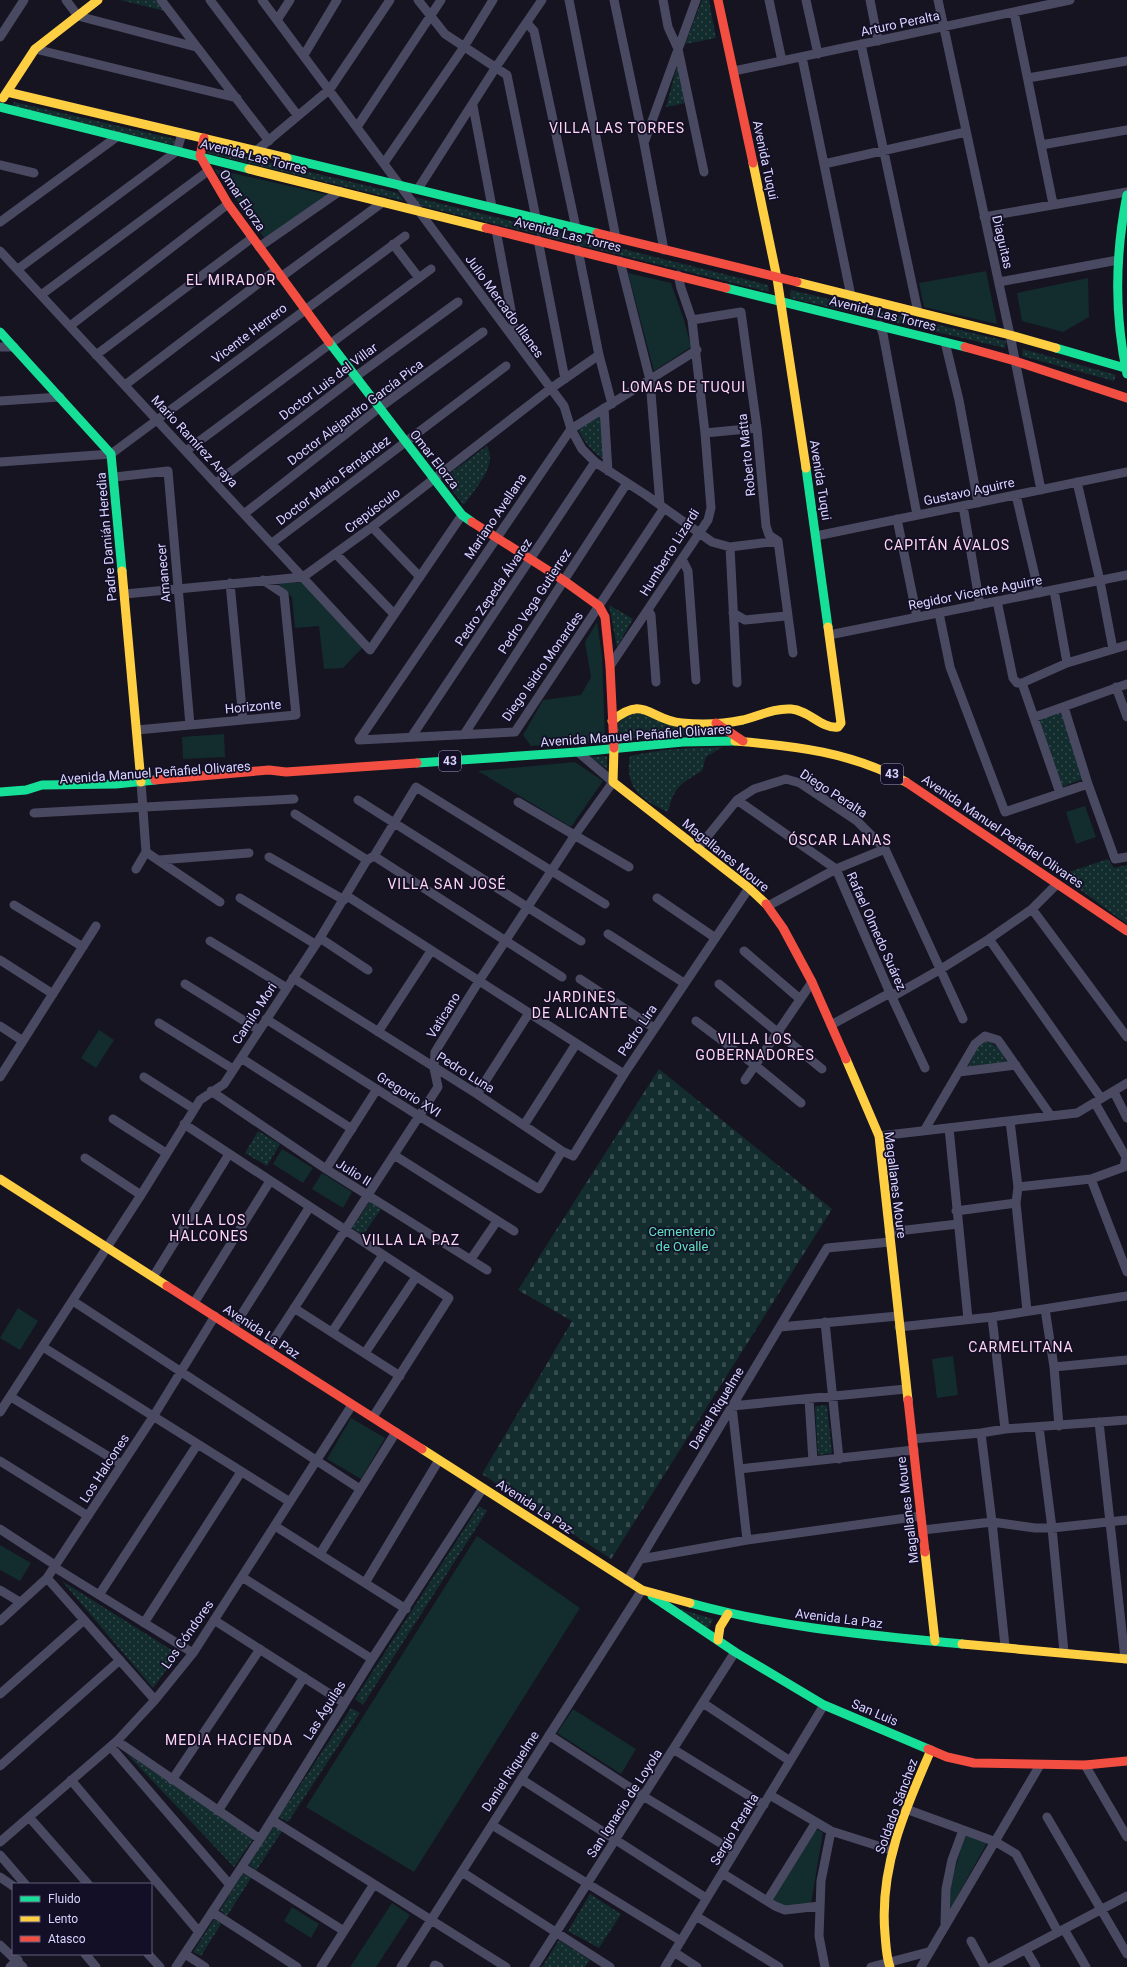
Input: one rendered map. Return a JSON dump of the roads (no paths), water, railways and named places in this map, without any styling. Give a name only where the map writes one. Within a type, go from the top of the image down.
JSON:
[{"type":"street","points":[[0,37],[24,0]]},
{"type":"street","points":[[66,0],[78,16],[196,47]]},
{"type":"street","points":[[0,103],[3,91],[36,49],[98,0]]},
{"type":"street","points":[[161,0],[269,141]]},
{"type":"street","points":[[210,0],[298,116]]},
{"type":"street","name":"Julio Mercado Illanes","points":[[262,0],[330,89],[564,406],[571,429],[582,449],[595,462],[662,506],[712,542],[730,548],[778,541]]},
{"type":"street","points":[[277,20],[290,0]]},
{"type":"street","points":[[304,55],[337,0]]},
{"type":"street","points":[[256,151],[330,89],[390,0]]},
{"type":"street","points":[[418,0],[446,34],[507,75],[536,218]]},
{"type":"street","points":[[357,127],[441,0]]},
{"type":"street","points":[[384,163],[464,47],[493,0]]},
{"type":"street","points":[[418,189],[473,106],[496,67],[542,0]]},
{"type":"street","points":[[569,0],[616,238]]},
{"type":"street","points":[[614,0],[644,143],[664,250]]},
{"type":"street","points":[[663,0],[668,28],[678,49],[704,172]]},
{"type":"street","points":[[644,143],[696,0]]},
{"type":"street","name":"Avenida Tuqui","points":[[612,721],[622,711],[636,708],[645,710],[661,718],[674,722],[716,723],[740,720],[776,710],[792,709],[814,716],[830,728],[838,727],[841,720],[816,536],[777,278],[718,0]]},
{"type":"street","points":[[769,0],[782,61]]},
{"type":"street","points":[[806,0],[818,54]]},
{"type":"street","points":[[870,0],[878,41]]},
{"type":"street","name":"Diaguitas","points":[[938,0],[999,282],[1041,490]]},
{"type":"street","name":"Arturo Peralta","points":[[734,71],[944,28],[1070,0]]},
{"type":"street","points":[[1014,12],[1053,204]]},
{"type":"street","points":[[527,23],[534,32],[576,228]]},
{"type":"street","points":[[861,44],[885,151],[918,312]]},
{"type":"street","points":[[36,49],[237,98]]},
{"type":"street","points":[[802,57],[851,296]]},
{"type":"street","points":[[1028,78],[1127,62]]},
{"type":"street","name":"Avenida Las Torres","points":[[3,91],[399,184],[1010,335],[1126,372]]},
{"type":"street","points":[[473,106],[492,207]]},
{"type":"street","name":"Avenida Las Torres","points":[[0,107],[880,325],[1015,361],[1127,398]]},
{"type":"street","points":[[1041,145],[1127,130]]},
{"type":"street","points":[[824,164],[966,132]]},
{"type":"street","points":[[18,269],[177,150],[182,133]]},
{"type":"street","points":[[0,222],[118,136]]},
{"type":"street","points":[[200,156],[204,138]]},
{"type":"street","name":"Omar Elorza","points":[[200,156],[228,204],[252,238],[433,480],[462,515],[563,580],[599,606]]},
{"type":"street","points":[[0,165],[34,174]]},
{"type":"street","points":[[41,295],[208,171]]},
{"type":"street","points":[[259,247],[340,191]]},
{"type":"street","points":[[984,217],[1127,192]]},
{"type":"street","points":[[1126,372],[1119,321],[1118,260],[1119,242],[1127,195]]},
{"type":"street","points":[[125,385],[279,273],[383,202]]},
{"type":"street","points":[[70,326],[228,204]]},
{"type":"street","points":[[496,230],[518,345]]},
{"type":"street","name":"Vicente Herrero","points":[[111,454],[304,308],[404,236]]},
{"type":"street","points":[[96,355],[252,238]]},
{"type":"street","points":[[538,240],[565,379]]},
{"type":"street","points":[[393,244],[419,278]]},
{"type":"street","points":[[578,250],[608,406],[608,471]]},
{"type":"street","name":"Mario Ramírez Araya","points":[[0,251],[370,650],[394,614]]},
{"type":"street","points":[[620,260],[650,380],[662,506]]},
{"type":"street","points":[[999,282],[1118,260]]},
{"type":"street","points":[[186,451],[431,269]]},
{"type":"street","name":"Humberto Lizardi","points":[[610,666],[708,520],[711,508],[697,350],[692,320],[680,288],[678,275]]},
{"type":"street","name":"Doctor Luis del Villar","points":[[216,483],[355,377],[458,302]]},
{"type":"street","name":"Roberto Matta","points":[[692,320],[741,312],[757,428],[766,526],[769,535],[778,541]]},
{"type":"street","points":[[880,325],[898,406],[917,515]]},
{"type":"street","name":"Padre Damián Heredia","points":[[0,332],[111,454],[125,594],[141,785]]},
{"type":"street","name":"Doctor Alejandro García Pica","points":[[244,514],[379,408],[483,332]]},
{"type":"street","points":[[945,342],[959,400],[978,503]]},
{"type":"street","points":[[0,348],[14,347]]},
{"type":"street","name":"Mariano Avellana","points":[[359,740],[571,429],[697,350]]},
{"type":"street","name":"Crepúsculo","points":[[303,577],[372,527],[550,389],[599,355]]},
{"type":"street","name":"Doctor Mario Fernández","points":[[272,543],[506,366]]},
{"type":"street","points":[[0,401],[60,397]]},
{"type":"street","points":[[705,432],[757,428]]},
{"type":"street","points":[[0,462],[111,454]]},
{"type":"street","name":"Pedro Zepeda Álvarez","points":[[412,736],[595,462]]},
{"type":"street","name":"Amanecer","points":[[114,477],[168,471],[177,589],[190,725]]},
{"type":"street","name":"Gustavo Aguirre","points":[[816,536],[1127,472]]},
{"type":"street","points":[[1077,482],[1100,581],[1113,649]]},
{"type":"street","name":"Pedro Vega Gutierrez","points":[[464,733],[627,483]]},
{"type":"street","points":[[1016,495],[1039,593]]},
{"type":"street","name":"Diego Isidro Monardes","points":[[359,740],[464,733],[515,732],[599,606],[662,506]]},
{"type":"street","points":[[963,506],[980,605]]},
{"type":"street","points":[[336,554],[394,614],[462,515]]},
{"type":"street","points":[[897,519],[917,617]]},
{"type":"street","points":[[372,527],[420,577]]},
{"type":"street","points":[[778,541],[786,616],[793,653]]},
{"type":"street","points":[[730,548],[738,682]]},
{"type":"street","points":[[682,559],[688,571],[696,680]]},
{"type":"street","name":"Regidor Vicente Aguirre","points":[[829,635],[1127,576]]},
{"type":"street","points":[[125,594],[303,577]]},
{"type":"street","name":"Horizonte","points":[[137,730],[296,716],[284,594],[263,580]]},
{"type":"street","points":[[230,583],[243,720]]},
{"type":"street","points":[[1054,590],[1067,663]]},
{"type":"street","points":[[997,601],[1013,678],[1019,683],[1035,717],[1060,793]]},
{"type":"street","points":[[599,606],[605,618],[610,666],[614,749],[613,782]]},
{"type":"street","points":[[648,610],[651,615],[656,682]]},
{"type":"street","points":[[733,613],[745,620],[786,616]]},
{"type":"street","points":[[939,613],[950,667],[1005,812],[1088,784]]},
{"type":"street","points":[[1019,683],[1067,663],[1127,645]]},
{"type":"street","points":[[1035,717],[1127,684]]},
{"type":"street","points":[[1116,687],[1127,717]]},
{"type":"street","points":[[1064,707],[1088,784],[1115,859],[1127,857]]},
{"type":"street","points":[[716,723],[743,742]]},
{"type":"street","name":"Avenida Manuel Peñafiel Olivares","points":[[0,792],[26,790],[42,785],[141,785],[269,770],[286,772],[578,752],[683,742],[743,742],[793,746],[849,758],[882,769],[911,784],[1127,931]]},
{"type":"street","points":[[578,752],[613,782]]},
{"type":"street","name":"Diego Peralta","points":[[698,848],[737,800],[754,789],[786,779],[800,784],[857,821],[885,849],[963,1019]]},
{"type":"street","name":"Vaticano","points":[[267,1350],[346,1231],[438,1087],[434,1068],[435,1052],[505,941],[575,835],[613,782]]},
{"type":"street","name":"Magallanes Moure","points":[[613,782],[749,888],[768,906],[783,928],[812,982],[879,1136],[935,1641]]},
{"type":"street","points":[[136,868],[146,852],[141,785]]},
{"type":"street","name":"Camilo Mori","points":[[0,1412],[141,1195],[184,1124],[200,1100],[210,1091],[224,1084],[416,787],[552,870]]},
{"type":"street","points":[[34,813],[294,799]]},
{"type":"street","points":[[358,800],[527,908],[581,940]]},
{"type":"street","name":"Rafael Olmedo Suárez","points":[[737,800],[836,870],[890,994],[925,1068]]},
{"type":"street","points":[[518,802],[629,867]]},
{"type":"street","points":[[295,814],[371,858],[562,977]]},
{"type":"street","points":[[768,906],[836,870],[885,849]]},
{"type":"street","points":[[146,852],[220,902]]},
{"type":"street","points":[[159,860],[249,853]]},
{"type":"street","name":"Pedro Lira","points":[[269,857],[345,898],[431,950],[624,1074],[714,937],[749,888]]},
{"type":"street","points":[[552,870],[605,904]]},
{"type":"street","points":[[831,1025],[890,994],[897,994],[941,969],[989,939],[1032,909],[1057,884]]},
{"type":"street","points":[[240,898],[368,970]]},
{"type":"street","points":[[657,898],[714,937]]},
{"type":"street","points":[[14,904],[83,947]]},
{"type":"street","points":[[1032,909],[1127,1037]]},
{"type":"street","points":[[0,1077],[96,926]]},
{"type":"street","points":[[608,934],[684,984]]},
{"type":"street","points":[[989,939],[1098,1100],[1126,1157],[1124,1167],[1091,1179],[1018,1187]]},
{"type":"street","points":[[210,941],[287,988]]},
{"type":"street","points":[[378,1032],[431,950]]},
{"type":"street","points":[[744,951],[800,999]]},
{"type":"street","points":[[0,960],[53,994]]},
{"type":"street","name":"Pedro Luna","points":[[293,978],[477,1094],[562,1151]]},
{"type":"street","points":[[580,979],[654,1028]]},
{"type":"street","points":[[745,1080],[812,982]]},
{"type":"street","points":[[185,984],[259,1030]]},
{"type":"street","points":[[719,984],[822,1069]]},
{"type":"street","points":[[477,1094],[529,1014]]},
{"type":"street","name":"Gregorio XVI","points":[[266,1019],[419,1116],[539,1189],[562,1151]]},
{"type":"street","points":[[696,1021],[756,1066],[801,1103]]},
{"type":"street","points":[[159,1023],[233,1069]]},
{"type":"street","points":[[0,1026],[23,1041]]},
{"type":"street","points":[[924,1131],[975,1044],[985,1036],[998,1040],[1050,1116]]},
{"type":"street","points":[[524,1125],[576,1044]]},
{"type":"street","points":[[241,1058],[352,1129]]},
{"type":"street","points":[[959,1072],[1016,1065]]},
{"type":"street","points":[[562,1151],[573,1156],[624,1074]]},
{"type":"street","points":[[144,1077],[194,1109]]},
{"type":"street","points":[[879,1136],[1077,1114],[1127,1083]]},
{"type":"street","points":[[326,1169],[377,1089]]},
{"type":"street","name":"Julio II","points":[[210,1091],[326,1169],[487,1270]]},
{"type":"street","points":[[1114,1092],[1127,1118]]},
{"type":"street","points":[[113,1119],[166,1153]]},
{"type":"street","points":[[1010,1121],[1018,1187],[1016,1204],[1027,1311]]},
{"type":"street","points":[[184,1124],[309,1208],[449,1298],[373,1417]]},
{"type":"street","points":[[949,1128],[956,1211],[968,1319]]},
{"type":"street","points":[[153,1277],[229,1154]]},
{"type":"street","points":[[394,1155],[514,1231]]},
{"type":"street","points":[[85,1158],[141,1195]]},
{"type":"street","name":"Avenida La Paz","points":[[0,1179],[642,1590],[728,1614],[817,1630],[1005,1646],[1126,1659]]},
{"type":"street","points":[[1091,1179],[1127,1272]]},
{"type":"street","points":[[194,1303],[270,1181]]},
{"type":"street","points":[[956,1211],[1016,1204]]},
{"type":"street","points":[[233,1328],[309,1208]]},
{"type":"street","points":[[471,1259],[498,1220]]},
{"type":"street","points":[[889,1232],[958,1224]]},
{"type":"street","name":"Daniel Riquelme","points":[[627,1581],[827,1248],[890,1242]]},
{"type":"street","points":[[332,1332],[383,1255]]},
{"type":"street","points":[[365,1353],[416,1277]]},
{"type":"street","points":[[899,1327],[992,1317],[1127,1296]]},
{"type":"street","points":[[73,1301],[360,1489]]},
{"type":"street","points":[[294,1308],[400,1376]]},
{"type":"street","points":[[1045,1309],[1054,1366],[1059,1426]]},
{"type":"street","name":"Los Halcones","points":[[0,1621],[47,1578],[153,1417],[215,1316]]},
{"type":"street","points":[[780,1327],[898,1316]]},
{"type":"street","points":[[992,1317],[1004,1429]]},
{"type":"street","points":[[825,1322],[839,1459]]},
{"type":"street","points":[[43,1347],[290,1502]]},
{"type":"street","points":[[1054,1366],[1127,1360]]},
{"type":"street","points":[[746,1540],[740,1469],[732,1406],[906,1389]]},
{"type":"street","points":[[10,1397],[121,1464]]},
{"type":"street","points":[[809,1399],[813,1461]]},
{"type":"street","name":"Los Cóndores","points":[[0,1842],[114,1744],[155,1700],[193,1653],[352,1404]]},
{"type":"street","points":[[912,1439],[981,1433],[1004,1429],[1127,1420]]},
{"type":"street","points":[[1099,1422],[1126,1659]]},
{"type":"street","points":[[1039,1427],[1052,1528],[1064,1652]]},
{"type":"street","points":[[320,1554],[396,1432]]},
{"type":"street","points":[[981,1433],[1005,1646]]},
{"type":"street","points":[[99,1595],[197,1445]]},
{"type":"street","points":[[740,1469],[914,1450]]},
{"type":"street","points":[[365,1583],[439,1460]]},
{"type":"street","points":[[0,1461],[88,1516]]},
{"type":"street","points":[[144,1623],[241,1472]]},
{"type":"street","name":"Las Águilas","points":[[176,1967],[260,1839],[344,1702],[406,1609],[483,1488]]},
{"type":"street","points":[[641,1559],[746,1540],[921,1516]]},
{"type":"street","points":[[923,1530],[992,1522],[1035,1528],[1052,1528],[1127,1520]]},
{"type":"street","points":[[275,1526],[406,1609]]},
{"type":"street","points":[[0,1529],[99,1595],[193,1653]]},
{"type":"street","points":[[242,1577],[372,1659]]},
{"type":"street","points":[[47,1578],[155,1700]]},
{"type":"street","points":[[0,1590],[20,1602]]},
{"type":"street","name":"Daniel Riquelme","points":[[405,1966],[431,1920],[642,1590]]},
{"type":"street","name":"San Luis","points":[[642,1590],[735,1652],[824,1705],[955,1760],[974,1763],[1040,1765],[1086,1765],[1127,1761]]},
{"type":"street","points":[[718,1640],[720,1627],[728,1614]]},
{"type":"street","points":[[0,1694],[84,1620]]},
{"type":"street","points":[[214,1620],[344,1702]]},
{"type":"street","points":[[172,1780],[260,1649]]},
{"type":"street","name":"San Ignacio de Loyola","points":[[534,1967],[735,1652]]},
{"type":"street","points":[[0,1766],[120,1660]]},
{"type":"street","points":[[218,1811],[304,1677]]},
{"type":"street","points":[[703,1703],[790,1761]]},
{"type":"street","name":"Sergio Peralta","points":[[665,1967],[824,1705]]},
{"type":"street","points":[[549,1735],[643,1796],[736,1852]]},
{"type":"street","points":[[114,1744],[172,1780],[260,1839]]},
{"type":"street","points":[[114,1744],[230,1885]]},
{"type":"street","points":[[674,1749],[764,1805]]},
{"type":"street","name":"Soldado Sánchez","points":[[889,1965],[883,1927],[884,1888],[891,1850],[906,1809],[931,1750]]},
{"type":"street","points":[[921,1967],[928,1952],[1040,1765]]},
{"type":"street","points":[[1086,1765],[1127,1837]]},
{"type":"street","points":[[521,1779],[706,1898]]},
{"type":"street","points":[[71,1780],[199,1932]]},
{"type":"street","points":[[770,1795],[831,1831],[891,1850]]},
{"type":"street","points":[[906,1809],[994,1841],[1016,1854],[1061,1931],[1086,1967]]},
{"type":"street","points":[[29,1817],[87,1883]]},
{"type":"street","points":[[1047,1817],[1127,1954]]},
{"type":"street","points":[[272,1820],[506,1967]]},
{"type":"street","points":[[768,1901],[816,1822]]},
{"type":"street","points":[[492,1825],[680,1941]]},
{"type":"street","points":[[945,1924],[946,1889],[952,1860],[963,1830]]},
{"type":"street","points":[[825,1967],[819,1936],[821,1881],[831,1831]]},
{"type":"street","points":[[0,1855],[24,1883]]},
{"type":"street","points":[[242,1867],[344,1931]]},
{"type":"street","points":[[462,1872],[610,1967]]},
{"type":"street","points":[[722,1873],[785,1910],[820,1906]]},
{"type":"street","points":[[0,1877],[12,1885]]},
{"type":"street","points":[[321,1967],[374,1884]]},
{"type":"street","points":[[992,1967],[1127,1896]]},
{"type":"street","points":[[212,1912],[297,1967]]},
{"type":"street","points":[[696,1916],[779,1967]]},
{"type":"street","points":[[971,1941],[985,1967]]},
{"type":"street","points":[[0,1945],[20,1964],[10,1967]]},
{"type":"street","points":[[1026,1950],[1036,1967]]},
{"type":"street","points":[[674,1952],[697,1967]]},
{"type":"street","points":[[871,1967],[889,1965],[928,1952]]},
{"type":"street","points":[[185,1954],[205,1967]]},
{"type":"street","points":[[86,1955],[96,1967]]},
{"type":"street","points":[[149,1955],[160,1967]]},
{"type":"street","points":[[434,1967],[436,1965],[439,1967]]},
{"type":"district","name":"VILLA LAS TORRES","points":[[617,128]]},
{"type":"district","name":"EL MIRADOR","points":[[231,280]]},
{"type":"district","name":"LOMAS DE TUQUI","points":[[684,387]]},
{"type":"district","name":"CAPITÁN ÁVALOS","points":[[947,545]]},
{"type":"district","name":"ÓSCAR LANAS","points":[[840,840]]},
{"type":"district","name":"VILLA SAN JOSÉ","points":[[447,884]]},
{"type":"district","name":"JARDINES DE ALICANTE","points":[[580,1006]]},
{"type":"district","name":"VILLA LOS GOBERNADORES","points":[[755,1048]]},
{"type":"district","name":"VILLA LOS HALCONES","points":[[209,1228]]},
{"type":"district","name":"VILLA LA PAZ","points":[[411,1240]]},
{"type":"district","name":"CARMELITANA","points":[[1021,1347]]},
{"type":"district","name":"MEDIA HACIENDA","points":[[229,1740]]},
{"type":"park label","name":"Cementerio de Ovalle","points":[[682,1238]]}]
